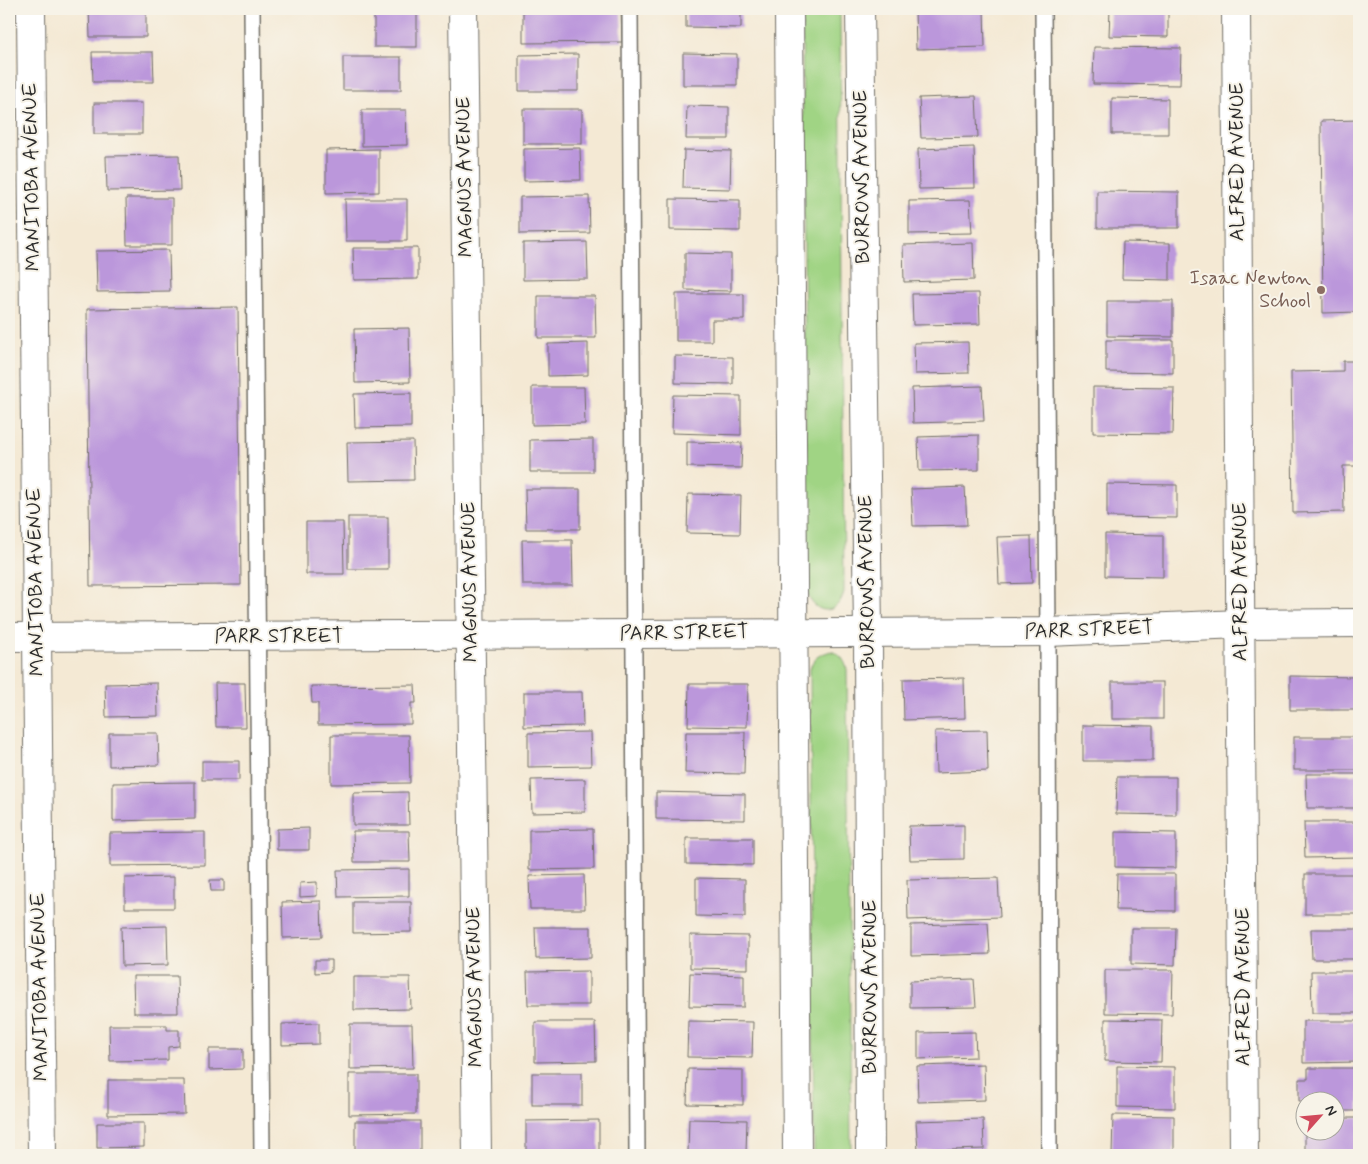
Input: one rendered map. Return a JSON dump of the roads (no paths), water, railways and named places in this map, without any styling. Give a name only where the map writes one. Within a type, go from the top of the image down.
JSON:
[{"type":"street","name":"MANITOBA AVENUE","points":[[30,9],[42,1155]]},
{"type":"street","name":"MAGNUS AVENUE","points":[[463,9],[477,1155]]},
{"type":"street","points":[[789,9],[797,1155]]},
{"type":"street","name":"BURROWS AVENUE","points":[[860,9],[868,632],[870,1155]]},
{"type":"street","name":"ALFRED AVENUE","points":[[1236,9],[1244,1155]]},
{"type":"street","name":"PARR STREET","points":[[9,637],[1048,632],[1240,624],[1359,624]]},
{"type":"lane","points":[[252,9],[262,1155]]},
{"type":"lane","points":[[630,9],[637,1155]]},
{"type":"lane","points":[[1043,9],[1048,632],[1049,1155]]},
{"type":"place","name":"Isaac Newton School","points":[[1321,290]]}]
